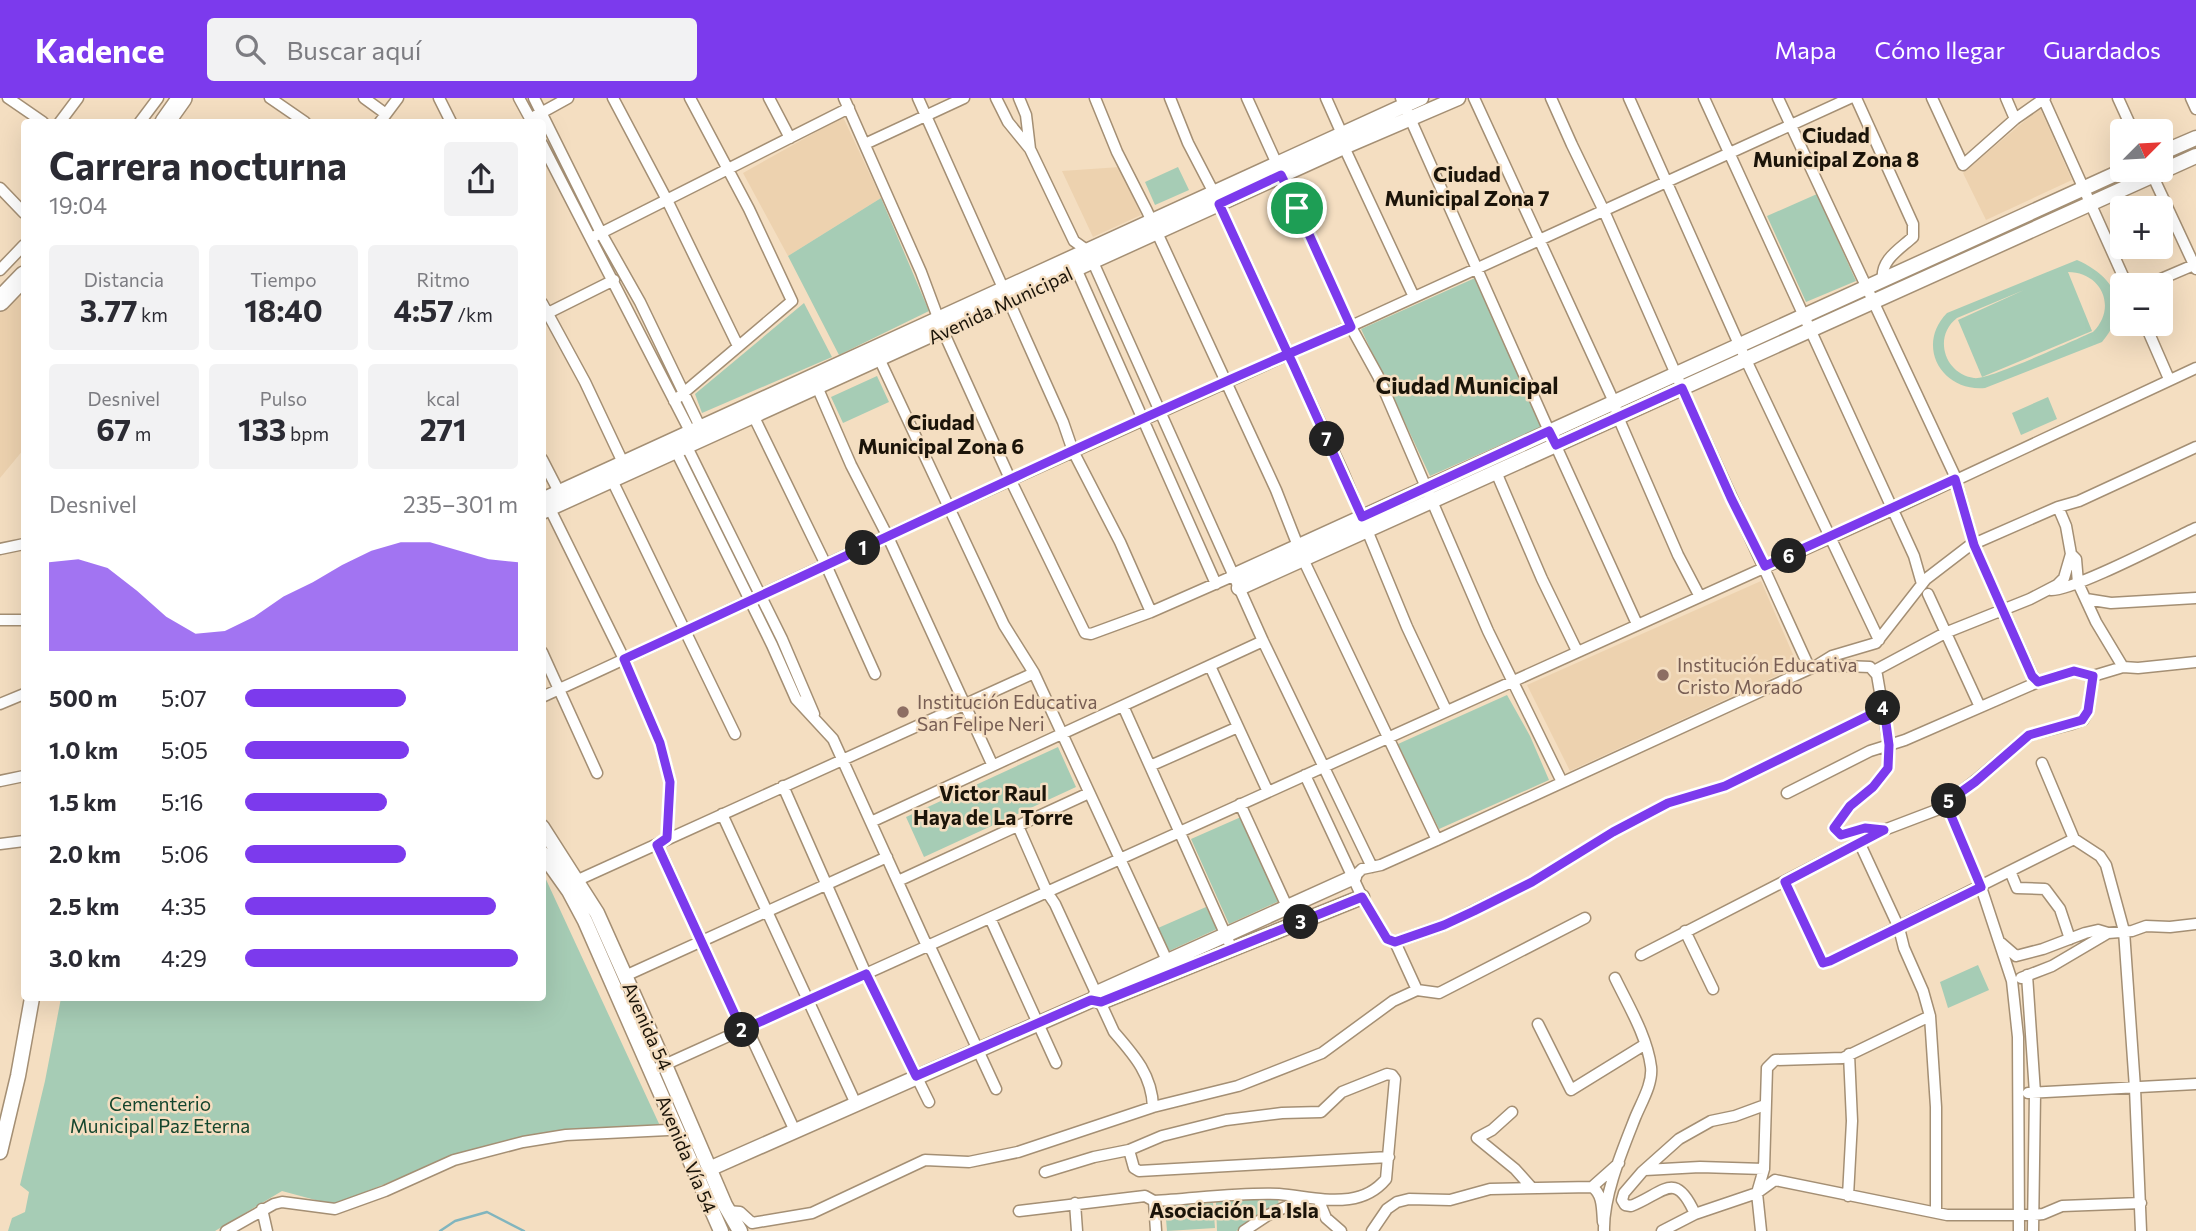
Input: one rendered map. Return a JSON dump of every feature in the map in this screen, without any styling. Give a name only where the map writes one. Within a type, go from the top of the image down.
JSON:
[{"type":"highway","points":[[167,119],[182,98]]},
{"type":"highway","points":[[2,294],[21,278]]},
{"type":"street","points":[[8,98],[39,119]]},
{"type":"street","points":[[62,119],[78,98]]},
{"type":"street","points":[[142,119],[158,98]]},
{"type":"street","points":[[270,98],[301,119]]},
{"type":"street","points":[[364,98],[383,118],[398,98]]},
{"type":"street","points":[[439,98],[450,119]]},
{"type":"street","points":[[519,98],[530,119]]},
{"type":"street","points":[[534,98],[544,119]]},
{"type":"street","points":[[533,119],[568,98]]},
{"type":"street","points":[[613,98],[667,200],[738,346]]},
{"type":"street","points":[[674,401],[792,301],[729,170],[690,98]]},
{"type":"street","points":[[769,98],[790,138]]},
{"type":"street","points":[[918,98],[1063,422],[1073,451],[1120,542],[1151,612]]},
{"type":"street","points":[[865,144],[964,98]]},
{"type":"street","points":[[996,98],[1008,122],[1030,149],[1073,240],[1090,257],[1263,641],[1372,867]]},
{"type":"street","points":[[1018,98],[1026,115],[1030,149]]},
{"type":"street","points":[[1095,98],[1117,152],[1276,490],[1301,553],[1437,840]]},
{"type":"street","points":[[1170,98],[1188,143],[1217,198],[1288,354],[1446,710]]},
{"type":"street","points":[[1247,98],[1351,327],[1378,376],[1427,486],[1431,502],[1512,681],[1562,782]]},
{"type":"street","points":[[1326,98],[1414,297]]},
{"type":"street","name":"Avenida Municipal","points":[[546,507],[1343,141],[1421,98]]},
{"type":"street","name":"Avenida Municipal","points":[[1405,108],[1458,98]]},
{"type":"street","points":[[1474,98],[1614,402],[1678,555],[1699,595]]},
{"type":"street","points":[[1551,98],[1731,498],[1813,666]]},
{"type":"street","points":[[1629,98],[1746,360],[1880,640]]},
{"type":"street","points":[[1704,98],[1914,556],[1922,584]]},
{"type":"street","points":[[1779,98],[1955,479],[1974,545],[2032,676],[2038,682]]},
{"type":"street","points":[[546,695],[1073,451],[1850,98]]},
{"type":"street","points":[[1856,98],[1913,224],[1913,237],[1887,261],[1882,272],[1883,280]]},
{"type":"street","points":[[1932,98],[1963,165],[2015,119],[2044,98],[2121,273]]},
{"type":"street","points":[[2006,98],[2015,119]]},
{"type":"street","points":[[2118,98],[2128,119]]},
{"type":"street","points":[[2191,98],[2196,109]]},
{"type":"street","points":[[596,236],[790,138],[846,103],[921,272],[940,325],[1011,481],[1085,633],[1091,634],[1216,584],[1236,582],[1301,553],[1364,524],[1427,486],[2110,176]]},
{"type":"street","points":[[1405,108],[1637,624]]},
{"type":"street","points":[[546,123],[614,280],[674,401],[750,602],[796,699],[833,739],[927,946],[932,951],[996,1089]]},
{"type":"street","points":[[2174,147],[2196,138]]},
{"type":"street","points":[[2174,164],[2196,156]]},
{"type":"street","points":[[547,163],[640,302],[684,394],[689,439],[782,639],[816,720]]},
{"type":"street","points":[[1364,524],[1431,502],[2090,205],[2134,182]]},
{"type":"street","points":[[2155,182],[2195,266],[2173,275]]},
{"type":"street","points":[[0,188],[21,210]]},
{"type":"street","points":[[1073,240],[1074,264],[1216,584]]},
{"type":"street","points":[[0,270],[21,249]]},
{"type":"street","points":[[546,309],[614,280]]},
{"type":"street","points":[[546,314],[585,382],[625,468]]},
{"type":"street","points":[[2150,336],[2169,379]]},
{"type":"street","points":[[877,354],[1004,625],[1034,673],[1170,967]]},
{"type":"street","points":[[658,1068],[1892,510],[2196,368]]},
{"type":"street","points":[[815,382],[851,465],[888,537],[992,764]]},
{"type":"street","points":[[751,411],[827,565],[875,674]]},
{"type":"street","points":[[1170,967],[1226,934],[1354,877],[1362,869],[1437,840],[1832,656],[1870,646],[1880,640],[1922,584],[1969,546],[2079,501],[2196,447]]},
{"type":"street","points":[[546,468],[559,492]]},
{"type":"street","points":[[1496,472],[1542,579],[1577,651]]},
{"type":"street","points":[[610,475],[735,734]]},
{"type":"street","name":"Avenida Municipal","points":[[546,506],[559,492],[610,475]]},
{"type":"street","points":[[1874,671],[1945,633],[2048,589],[2064,578],[2071,554],[2066,526],[2058,508]]},
{"type":"street","points":[[546,509],[624,659],[660,743],[670,782],[662,841],[744,1029],[796,1131]]},
{"type":"street","points":[[2048,589],[2057,590],[2078,583],[2196,528]]},
{"type":"street","points":[[0,548],[21,544]]},
{"type":"street","points":[[2071,554],[2076,559],[2078,583],[2096,622],[2123,667]]},
{"type":"street","points":[[1928,594],[1980,707]]},
{"type":"street","points":[[2086,599],[2111,603],[2196,598]]},
{"type":"street","points":[[0,621],[21,620]]},
{"type":"street","points":[[872,822],[992,764],[1263,641]]},
{"type":"street","points":[[1787,793],[1870,751],[2038,682],[2074,671],[2093,676],[2123,667],[2138,668],[2195,659]]},
{"type":"street","points":[[546,660],[597,773]]},
{"type":"street","points":[[1210,666],[1268,792]]},
{"type":"street","points":[[1813,666],[1870,667],[1879,681],[1889,745],[1888,768],[1873,787],[1850,806],[1834,828],[1841,835],[1865,828],[1884,830]]},
{"type":"street","points":[[578,880],[1034,673]]},
{"type":"street","points":[[1641,955],[1884,830],[1947,806],[1950,800],[2029,735],[2082,720],[2088,711],[2093,676]]},
{"type":"street","points":[[0,704],[21,696]]},
{"type":"street","points":[[1122,706],[1232,949]]},
{"type":"street","points":[[1305,775],[1362,897],[1387,939],[1395,942],[1444,925],[1532,882],[1613,832],[1668,803],[1725,786],[1884,708]]},
{"type":"street","points":[[1150,766],[1238,727]]},
{"type":"street","points":[[2042,763],[2074,839],[2101,856],[2106,865],[2124,931],[2141,1231]]},
{"type":"street","points":[[0,781],[21,777]]},
{"type":"street","points":[[783,786],[866,974],[929,1102]]},
{"type":"street","points":[[898,881],[1089,793]]},
{"type":"street","points":[[1240,804],[1295,924]]},
{"type":"street","points":[[1947,806],[1981,887],[2012,981],[2020,1094],[2019,1231]]},
{"type":"street","points":[[722,814],[856,1104]]},
{"type":"street","points":[[1018,826],[1046,892],[1055,904],[1114,1032],[1145,1071],[1151,1083],[1153,1107]]},
{"type":"street","name":"Avenida 54","points":[[546,833],[597,913],[625,976],[658,1068],[727,1211],[740,1231]]},
{"type":"street","points":[[1785,882],[1823,963],[1899,928],[2074,839]]},
{"type":"street","points":[[0,844],[21,841]]},
{"type":"street","points":[[1860,844],[1899,928],[1930,1016],[1936,1107],[1936,1212]]},
{"type":"street","points":[[625,976],[887,857]]},
{"type":"street","name":"Avenida Vía 54","points":[[546,859],[569,891],[658,1068],[676,1128],[720,1231]]},
{"type":"street","points":[[2010,871],[2017,888],[2045,889],[2060,909],[2070,939]]},
{"type":"street","points":[[709,1169],[977,1049],[1170,967],[1232,949],[1362,897]]},
{"type":"street","points":[[990,918],[1056,1063]]},
{"type":"street","points":[[727,1211],[740,1212],[752,1223],[812,1213],[925,1160],[969,1162],[1018,1152],[1153,1107],[1238,1086],[1322,1053],[1393,1002],[1416,990],[1439,993],[1585,918]]},
{"type":"street","points":[[2012,981],[2052,966],[2108,933],[2132,931],[2146,926],[2196,924]]},
{"type":"street","points":[[2001,943],[2017,956],[2098,930],[2108,933]]},
{"type":"street","points":[[1685,931],[1713,989]]},
{"type":"street","points":[[1395,942],[1416,990]]},
{"type":"street","points":[[2027,975],[2035,1093],[2033,1231]]},
{"type":"street","points":[[1604,1226],[1606,1203],[1650,1080],[1651,1068],[1635,1020],[1615,978]]},
{"type":"street","points":[[0,1152],[18,1076],[31,1001]]},
{"type":"street","points":[[1761,1231],[1756,1193],[1765,1169],[1767,1068],[1774,1060],[1843,1058],[1930,1016]]},
{"type":"street","points":[[1538,1024],[1571,1090],[1644,1045]]},
{"type":"street","points":[[1848,1196],[1852,1121],[1849,1055]]},
{"type":"street","points":[[1019,1211],[1144,1196],[1154,1201],[1277,1194],[1319,1200],[1350,1199],[1374,1191],[1386,1179],[1395,1079],[1387,1074],[1342,1091],[1321,1112],[1282,1113],[1226,1120],[1162,1136],[1129,1150],[1045,1172]]},
{"type":"street","points":[[2020,1094],[2196,1084]]},
{"type":"street","points":[[1696,1214],[1688,1197],[1678,1189],[1670,1188],[1638,1203],[1625,1205],[1622,1200],[1624,1193],[1662,1152],[1696,1129],[1711,1121],[1765,1105]]},
{"type":"street","points":[[1512,1112],[1492,1130],[1477,1138],[1515,1169],[1532,1188]]},
{"type":"street","points":[[226,1231],[262,1209],[282,1202],[335,1209],[385,1191],[454,1160],[523,1142],[566,1135],[676,1128]]},
{"type":"street","points":[[1129,1150],[1134,1168],[1139,1171],[1389,1157]]},
{"type":"street","points":[[1592,1187],[1619,1163]]},
{"type":"street","points":[[1645,1170],[1700,1167],[1765,1169]]},
{"type":"street","points":[[1662,1231],[1696,1214],[1756,1193],[1775,1180],[1947,1215],[2034,1215],[2062,1206],[2141,1203]]},
{"type":"street","points":[[1372,1231],[1387,1209],[1397,1202],[1409,1199],[1450,1200],[1490,1189],[1532,1188],[1592,1187],[1600,1196],[1604,1226]]},
{"type":"street","points":[[1244,1231],[1268,1215],[1306,1198]]},
{"type":"street","points":[[1319,1200],[1326,1218],[1342,1231]]},
{"type":"street","points":[[1154,1201],[1156,1231]]},
{"type":"street","points":[[1075,1203],[1077,1231]]},
{"type":"street","points":[[262,1209],[267,1231]]},
{"type":"shaded area","points":[[2040,108],[2072,180],[1986,220],[1963,173]]},
{"type":"shaded area","points":[[843,117],[881,198],[788,256],[743,173]]},
{"type":"shaded area","points":[[1120,167],[1141,215],[1093,237],[1062,171]]},
{"type":"shaded area","points":[[21,291],[21,453],[0,478],[0,311]]},
{"type":"shaded area","name":"Institución Educativa Cristo Morado","points":[[1761,581],[1798,666],[1570,771],[1527,685]]},
{"type":"green space","points":[[1178,167],[1189,190],[1155,205],[1145,182]]},
{"type":"green space","points":[[1817,194],[1856,281],[1806,302],[1767,216]]},
{"type":"green space","points":[[881,198],[929,311],[839,355],[788,256]]},
{"type":"green space","points":[[2077,260],[2110,284],[2110,330],[2102,342],[1985,388],[1956,383],[1946,375],[1938,364],[1933,339],[1947,313]],"holes":[[[2068,272],[2080,274],[2097,284],[2105,302],[2104,312],[2093,332],[1982,377],[2092,331]],[[2024,290],[1958,320],[1982,377],[1964,375],[1949,362],[1945,353],[1945,334],[1957,318]]]},
{"type":"green space","points":[[1475,278],[1541,427],[1430,476],[1361,329]]},
{"type":"green space","points":[[804,303],[832,357],[702,413],[695,394]]},
{"type":"green space","points":[[877,376],[889,402],[843,423],[831,397]]},
{"type":"green space","points":[[2048,397],[2057,419],[2021,435],[2012,413]]},
{"type":"green space","points":[[1507,695],[1530,736],[1549,780],[1439,829],[1398,744]]},
{"type":"green space","points":[[1058,747],[1076,787],[924,857],[906,817]]},
{"type":"green space","points":[[1241,817],[1279,901],[1229,924],[1191,839]]},
{"type":"green space","name":"Cementerio Municipal Paz Eterna","points":[[546,879],[661,1128],[559,1130],[455,1155],[334,1205],[282,1191],[215,1231],[8,1231],[12,1218],[25,1212],[29,1192],[20,1185],[45,1081],[60,1001],[546,1001]]},
{"type":"green space","points":[[1206,907],[1217,929],[1169,951],[1158,928]]},
{"type":"green space","points":[[1978,965],[1989,990],[1948,1008],[1940,982]]},
{"type":"green space","points":[[1278,1198],[1279,1206],[1236,1231],[1217,1231],[1216,1202]]},
{"type":"green space","points":[[1213,1203],[1215,1228],[1167,1231],[1165,1207]]},
{"type":"waterway","points":[[440,1231],[455,1221],[487,1212],[524,1231]]},
{"type":"place","name":"Institución Educativa Cristo Morado","points":[[1663,675]]},
{"type":"place","name":"Institución Educativa San Felipe Neri","points":[[903,712]]},
{"type":"district","name":"Ciudad Municipal Zona 8","points":[[1836,146]]},
{"type":"district","name":"Ciudad Municipal Zona 7","points":[[1467,185]]},
{"type":"district","name":"Ciudad Municipal","points":[[1467,385]]},
{"type":"district","name":"Ciudad Municipal Zona 6","points":[[941,433]]},
{"type":"district","name":"Victor Raul Haya de La Torre","points":[[993,804]]},
{"type":"district","name":"Asociación La Isla","points":[[1234,1209]]},
{"type":"route","points":[[1297,208],[1281,175],[1219,204],[1288,354],[1343,472],[1362,517],[1549,431],[1556,445],[1682,388],[1765,566],[1955,479],[1974,545],[2032,676],[2038,682],[2074,671],[2093,676],[2088,711],[2082,720],[2029,735],[1950,800],[1947,806],[1981,887],[1823,963],[1785,882],[1884,830],[1865,828],[1841,835],[1834,828],[1857,798],[1873,787],[1888,768],[1889,745],[1884,708],[1725,786],[1668,803],[1613,832],[1532,882],[1444,925],[1395,942],[1387,939],[1362,897],[1101,1002],[1091,1000],[916,1076],[866,974],[742,1030],[703,940],[657,845],[667,838],[670,782],[660,743],[624,659],[1073,451],[1288,354],[1351,327],[1297,208]]}]
